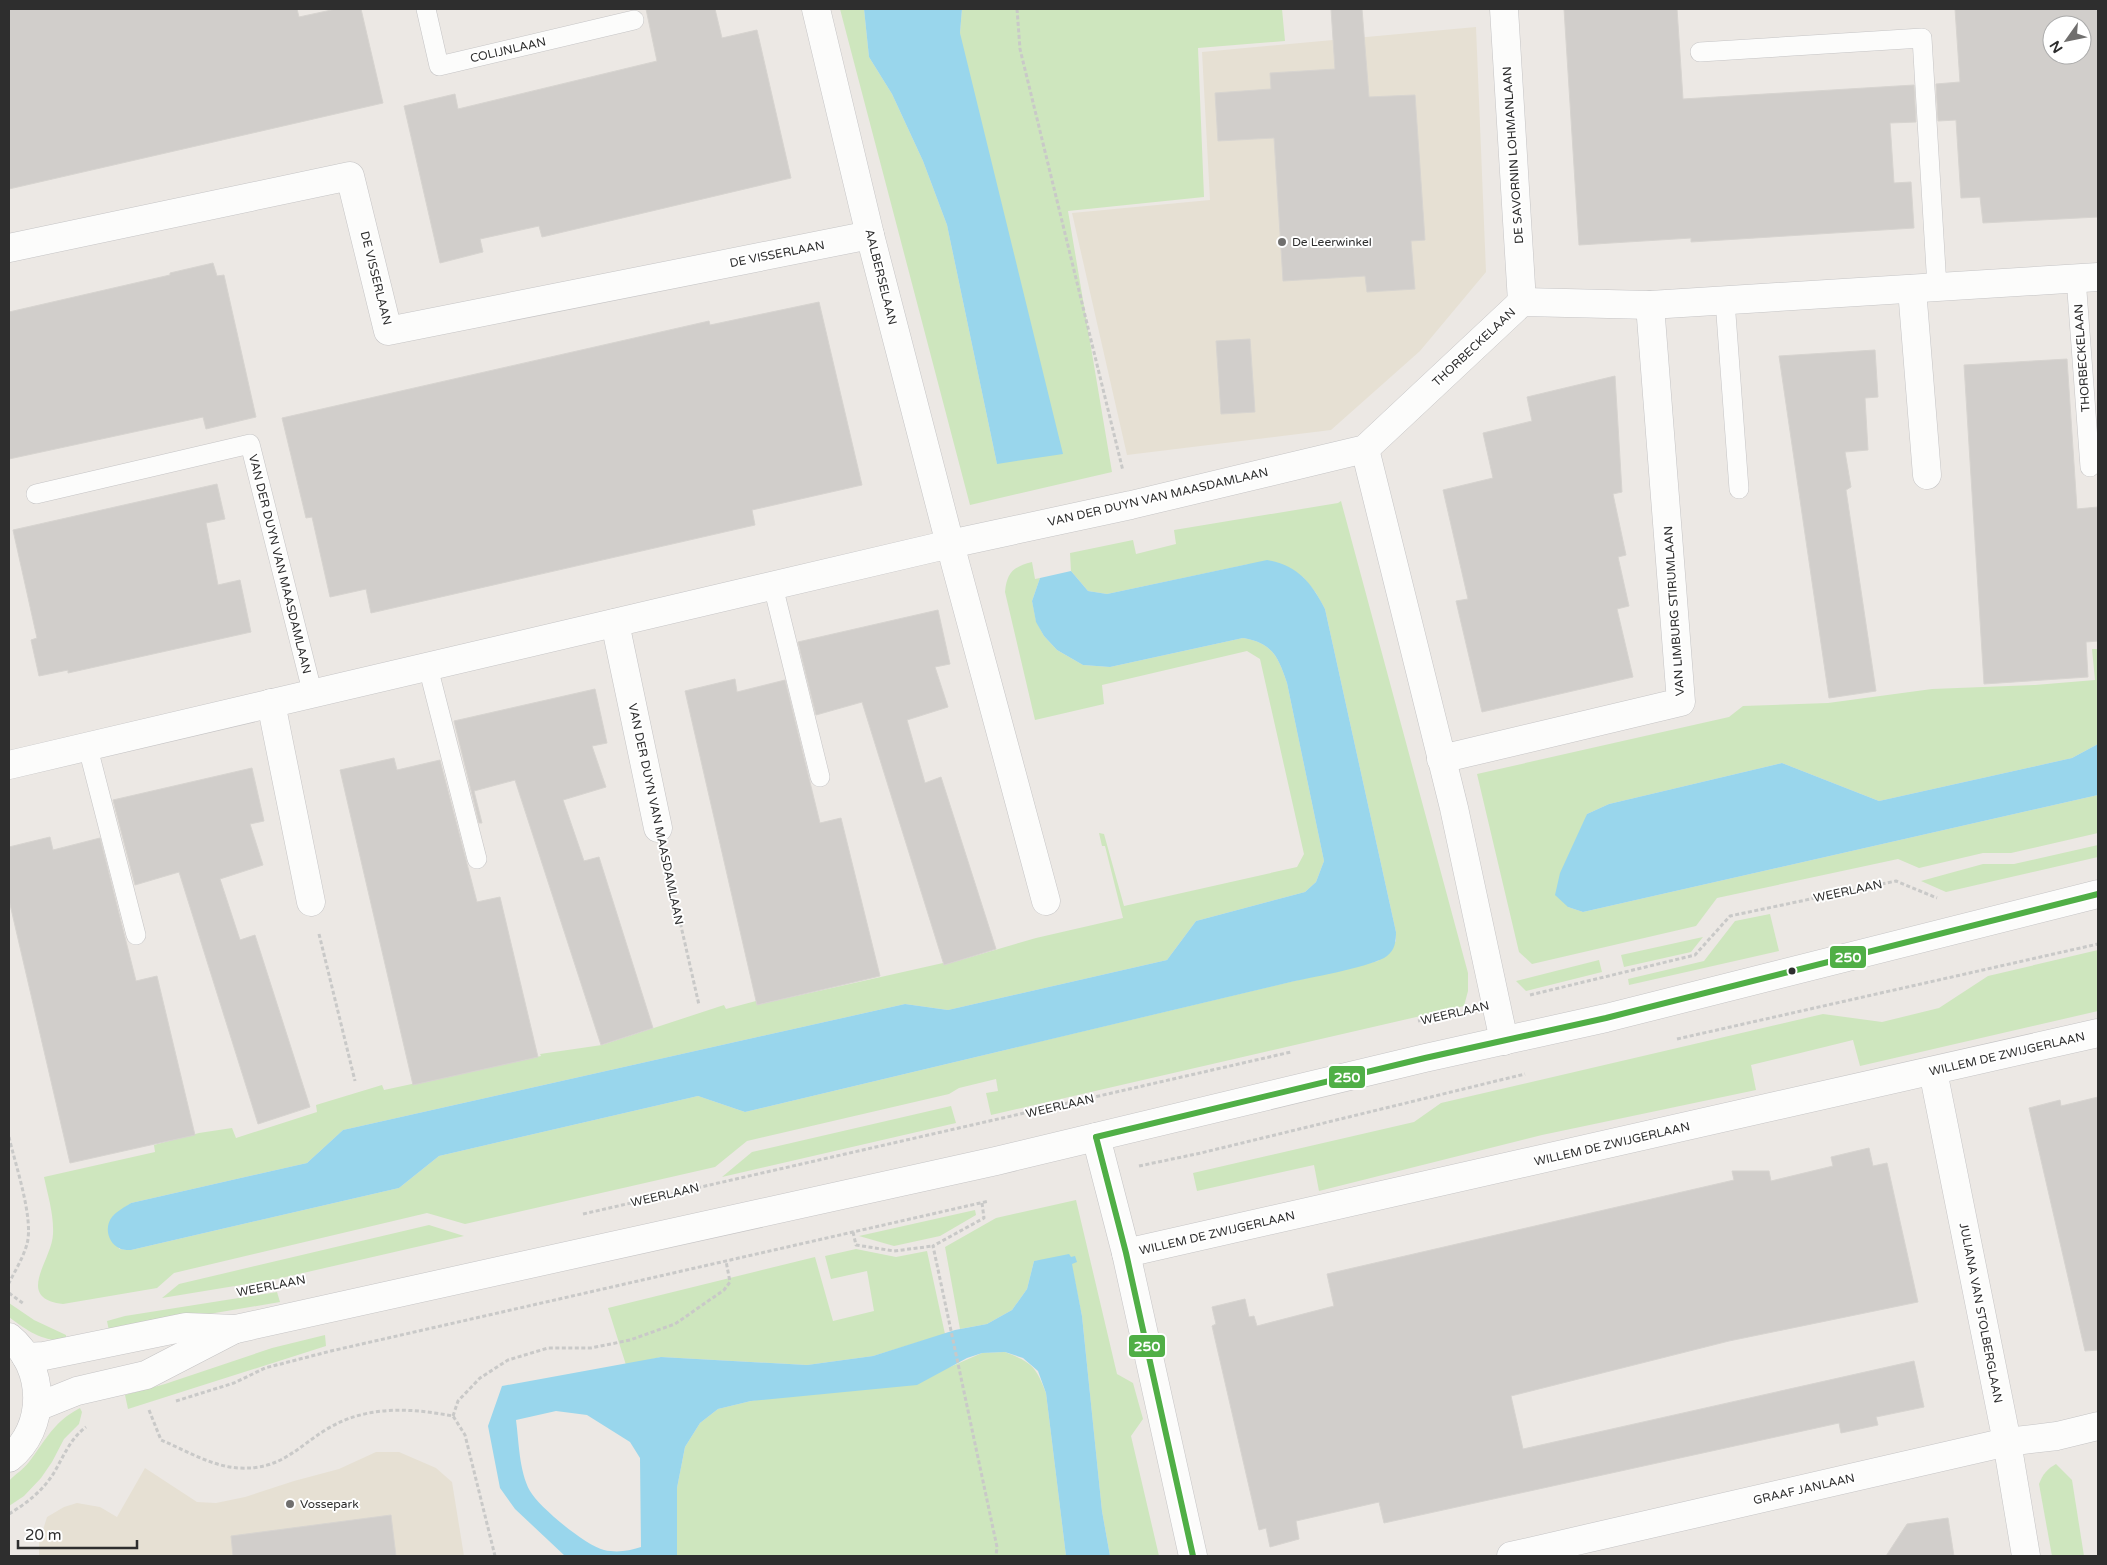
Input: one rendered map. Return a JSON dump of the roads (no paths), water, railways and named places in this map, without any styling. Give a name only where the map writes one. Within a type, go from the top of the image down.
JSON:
[{"type":"street","name":"AALBERSELAAN","points":[[816,9],[870,236],[950,544]]},
{"type":"street","name":"DE SAVORNIN LOHMANLAAN","points":[[1504,9],[1522,302]]},
{"type":"street","name":"DE VISSERLAAN","points":[[9,248],[350,176],[388,331],[870,236]]},
{"type":"street","name":"THORBECKELAAN","points":[[1365,449],[1522,302],[1650,305],[2087,278]]},
{"type":"street","points":[[1925,288],[1926,475]]},
{"type":"street","name":"VAN LIMBURG STIRUMLAAN","points":[[1442,759],[1681,702],[1650,305]]},
{"type":"street","points":[[1365,449],[1442,759],[1504,1041]]},
{"type":"street","name":"VAN DER DUYN VAN MAASDAMLAAN","points":[[9,765],[88,748],[271,703],[313,695],[950,544],[1131,505],[1365,449]]},
{"type":"street","points":[[950,544],[1046,901]]},
{"type":"street","name":"VAN DER DUYN VAN MAASDAMLAAN","points":[[615,623],[658,828]]},
{"type":"street","points":[[271,703],[311,902]]},
{"type":"street","points":[[26,1357],[44,1356],[186,1327],[236,1328],[996,1161],[1606,1018],[2098,894]]},
{"type":"street","name":"WILLEM DE ZWIJGERLAAN","points":[[1126,1254],[2098,1033]]},
{"type":"street","name":"JULIANA VAN STOLBERGLAAN","points":[[1933,1071],[2007,1442],[2026,1556]]},
{"type":"street","points":[[1096,1137],[1126,1254],[1192,1556]]},
{"type":"street","points":[[37,1407],[77,1391],[146,1375],[236,1328]]},
{"type":"street","points":[[9,1337],[20,1347],[36,1381],[37,1407],[30,1432],[23,1444],[9,1458]]},
{"type":"street","name":"GRAAF JANLAAN","points":[[1511,1556],[2007,1442],[2057,1436],[2098,1426]]},
{"type":"lane","name":"COLIJNLAAN","points":[[426,9],[439,66],[634,20]]},
{"type":"lane","points":[[1700,52],[1922,38],[1925,288]]},
{"type":"lane","name":"THORBECKELAAN","points":[[2087,278],[2090,467]]},
{"type":"lane","points":[[1725,301],[1739,489]]},
{"type":"lane","name":"VAN DER DUYN VAN MAASDAMLAAN","points":[[36,494],[250,444],[313,695]]},
{"type":"lane","points":[[773,586],[820,777]]},
{"type":"lane","points":[[428,667],[477,859]]},
{"type":"lane","points":[[88,748],[136,935]]},
{"type":"water","points":[[864,9],[962,9],[960,33],[1063,454],[997,464],[947,225],[923,161],[892,94],[869,57]]},
{"type":"water","points":[[1267,560],[1287,566],[1295,571],[1309,583],[1325,609],[1396,932],[1392,951],[1387,956],[1370,964],[1343,971],[745,1112],[698,1096],[439,1156],[399,1188],[131,1250],[123,1250],[115,1246],[110,1239],[108,1225],[112,1217],[131,1203],[307,1163],[343,1130],[905,1004],[948,1010],[1167,960],[1196,921],[1305,892],[1316,882],[1324,861],[1287,683],[1281,666],[1273,653],[1261,643],[1243,638],[1110,667],[1083,665],[1057,650],[1044,636],[1036,622],[1032,601],[1040,578],[1071,571],[1088,591],[1107,594]]},
{"type":"water","points":[[2098,744],[2098,795],[1583,912],[1568,907],[1555,895],[1560,873],[1587,814],[1609,804],[1782,763],[1879,801],[2072,758]]},
{"type":"water","points":[[1069,1254],[1071,1257],[1075,1256],[1077,1262],[1072,1264],[1082,1316],[1102,1511],[1110,1556],[1066,1556],[1046,1393],[1038,1371],[1023,1358],[1005,1352],[982,1353],[967,1358],[917,1385],[751,1401],[718,1409],[700,1423],[685,1447],[677,1488],[677,1556],[565,1556],[515,1509],[500,1488],[488,1426],[502,1386],[661,1357],[807,1365],[873,1356],[955,1330],[987,1324],[1012,1310],[1027,1289],[1034,1261]],"holes":[[[556,1411],[587,1415],[630,1442],[640,1458],[641,1547],[618,1551],[609,1551],[596,1547],[575,1534],[553,1516],[535,1498],[526,1483],[520,1456],[516,1420]]]},
{"type":"place","name":"De Leerwinkel","points":[[1282,242]]},
{"type":"place","name":"Vossepark","points":[[290,1504]]}]
